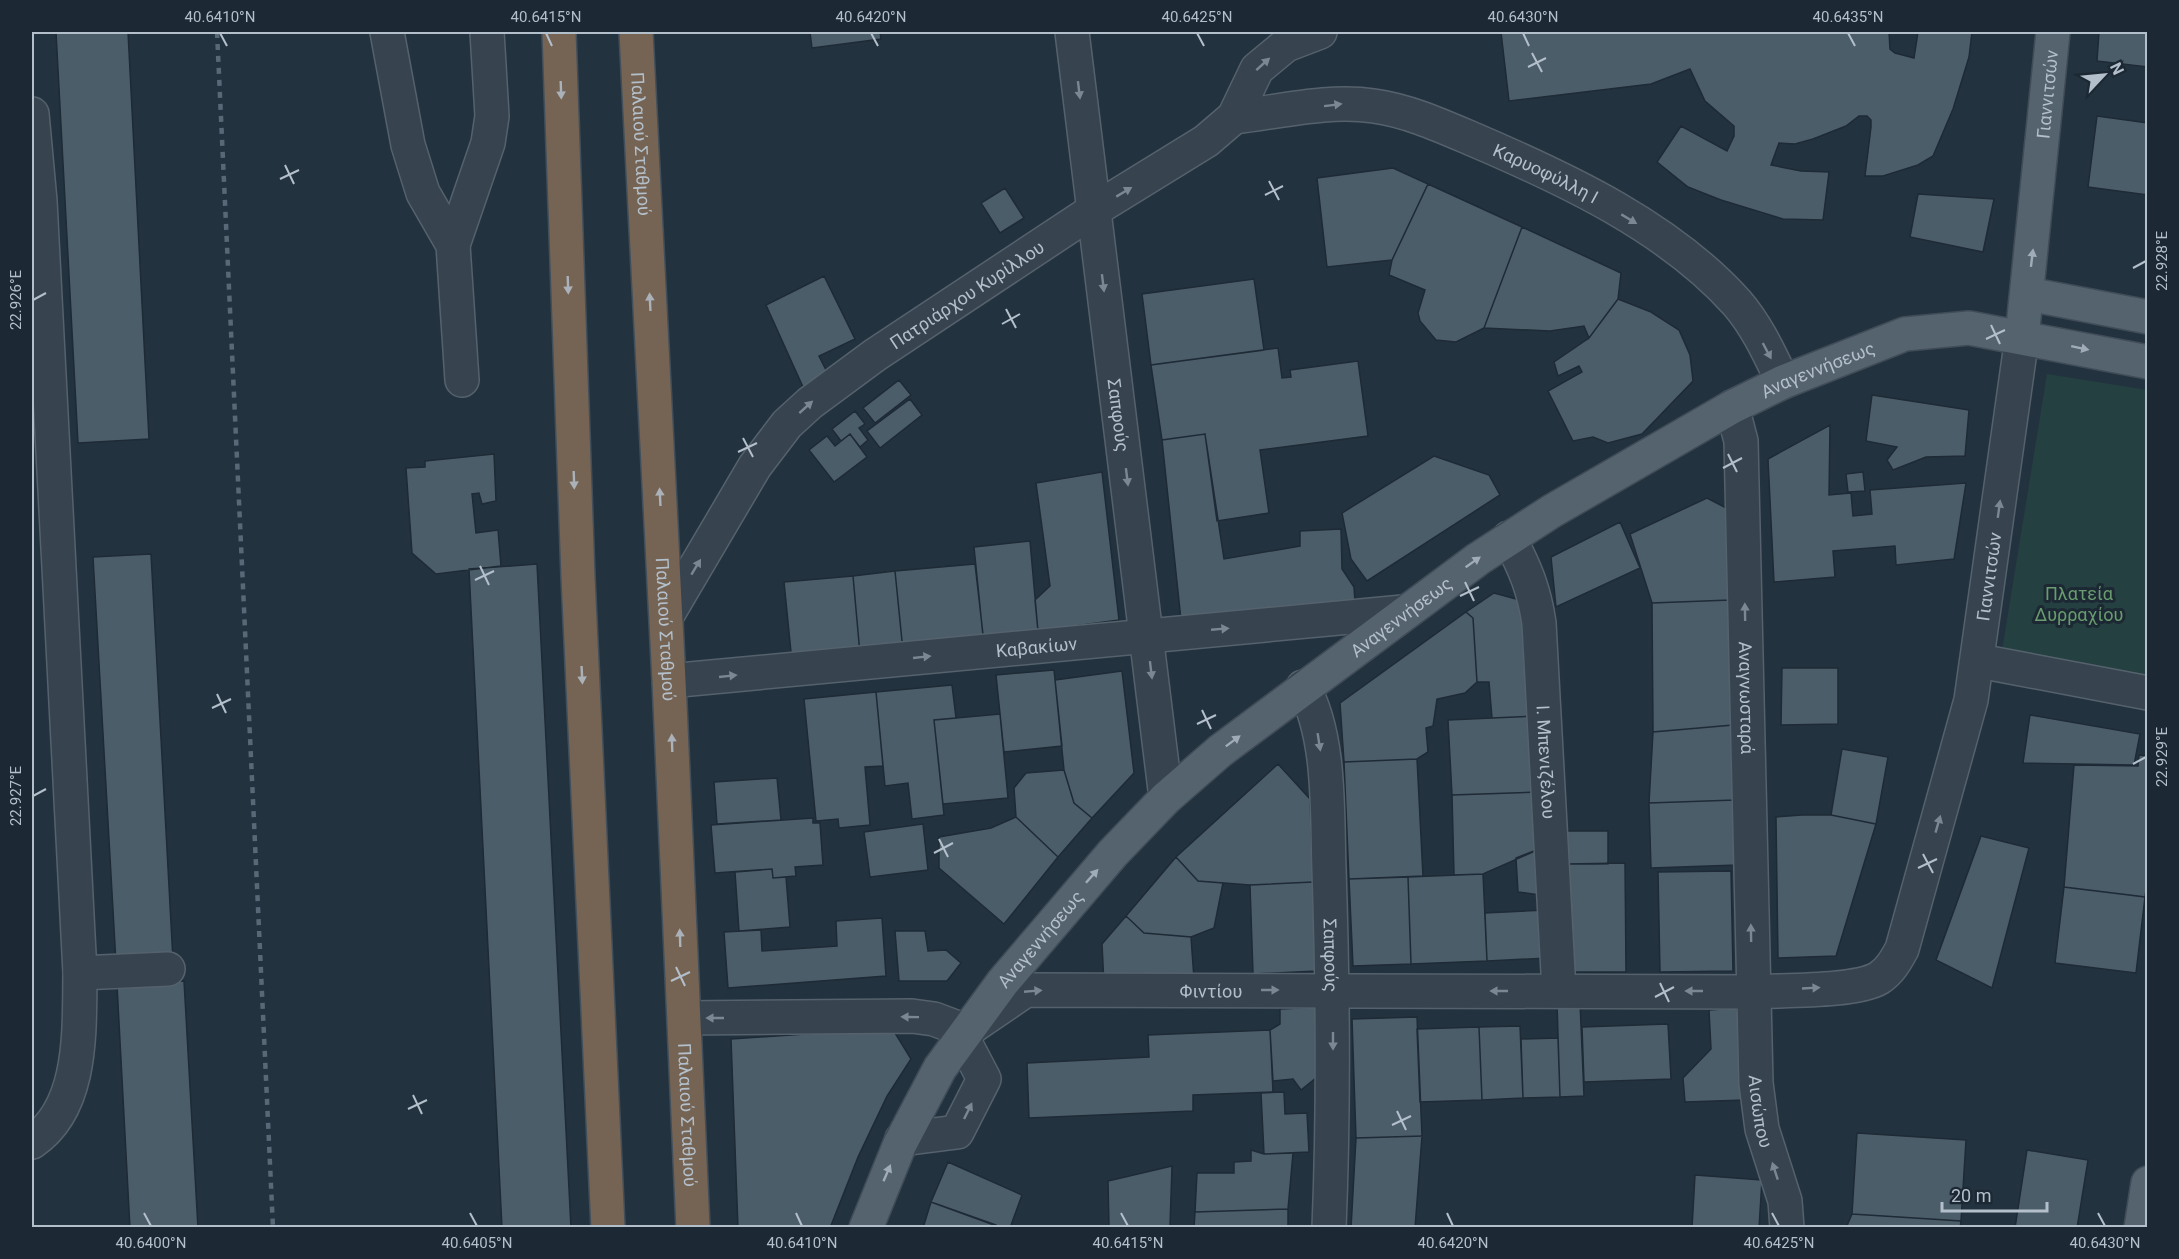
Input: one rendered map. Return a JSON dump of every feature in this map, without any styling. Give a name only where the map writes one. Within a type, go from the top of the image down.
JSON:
[{"type":"highway","points":[[560,32],[578,588],[608,1227]]},
{"type":"highway","name":"Παλαιού Σταθμού","points":[[636,32],[666,617],[693,1227]]},
{"type":"main road","name":"Γιαννιτσών","points":[[2022,337],[2054,32]]},
{"type":"main road","points":[[2028,294],[2148,317]]},
{"type":"main road","name":"Αναγεννήσεως","points":[[866,1227],[902,1140],[940,1068],[964,1034],[1053,922],[1113,852],[1166,798],[1220,751],[1403,612],[1509,538],[1732,407],[1783,382],[1905,334],[1969,328],[2148,362]]},
{"type":"main road","points":[[2141,1227],[2148,1183]]},
{"type":"street","points":[[387,32],[408,145],[423,193],[453,245]]},
{"type":"street","points":[[462,380],[453,245],[488,143],[492,116],[487,32]]},
{"type":"street","name":"Σαπφούς","points":[[1072,32],[1166,798]]},
{"type":"street","name":"Πατριάρχου Κυρίλλου","points":[[666,617],[755,466],[794,417],[843,376],[1094,210],[1180,159],[1234,117],[1257,69],[1286,45],[1320,32]]},
{"type":"street","name":"Καρυοφύλλη Ι","points":[[1234,117],[1345,104],[1375,106],[1406,113],[1556,175],[1682,250],[1738,304],[1754,327],[1783,382]]},
{"type":"street","points":[[32,114],[80,973],[79,1042],[72,1080],[59,1112],[48,1128],[32,1142]]},
{"type":"street","name":"Γιαννιτσών","points":[[1752,992],[1864,984],[1877,979],[1896,960],[1902,949],[1964,732],[1979,661],[2022,337]]},
{"type":"street","name":"Αναγνωσταρά","points":[[1732,407],[1741,441],[1752,992]]},
{"type":"street","name":"Ι. Μπενιζέλου","points":[[1509,538],[1529,577],[1537,600],[1559,991]]},
{"type":"street","name":"Καβακίων","points":[[669,681],[1403,612]]},
{"type":"street","points":[[1979,661],[2148,693]]},
{"type":"street","name":"Σαπφούς","points":[[1303,687],[1314,706],[1326,780],[1333,991],[1333,1132],[1329,1227]]},
{"type":"street","points":[[80,973],[168,969]]},
{"type":"street","name":"Φιντίου","points":[[964,1034],[1026,990],[1752,992]]},
{"type":"street","name":"Αισώπου","points":[[1752,992],[1757,1106],[1785,1201],[1787,1227]]},
{"type":"street","points":[[684,1018],[912,1016],[934,1019],[964,1034],[984,1079],[957,1132],[902,1140]]},
{"type":"green space","name":"Πλατεία Δυρραχίου","points":[[2047,374],[2147,390],[2147,687],[2000,663]]},
{"type":"building","points":[[56,32],[128,32],[149,439],[78,443]]},
{"type":"building","points":[[810,32],[880,32],[881,39],[812,48]]},
{"type":"building","points":[[1501,32],[1889,32],[1890,49],[1895,53],[1914,58],[1918,32],[1972,32],[1969,57],[1953,109],[1933,156],[1918,165],[1883,176],[1865,176],[1871,127],[1871,120],[1867,116],[1859,116],[1846,126],[1813,139],[1795,144],[1779,143],[1771,165],[1801,171],[1829,172],[1823,220],[1783,219],[1721,200],[1688,187],[1657,162],[1681,126],[1727,151],[1734,136],[1734,126],[1705,101],[1690,69],[1651,84],[1509,101]]},
{"type":"building","points":[[2099,32],[2148,32],[2148,67],[2097,61]]},
{"type":"building","points":[[2097,116],[2148,123],[2148,195],[2088,187]]},
{"type":"building","points":[[1393,168],[1428,184],[1392,260],[1327,267],[1317,178]]},
{"type":"building","points":[[1428,184],[1522,227],[1484,328],[1456,342],[1436,340],[1420,321],[1418,313],[1425,290],[1389,275],[1392,260]]},
{"type":"building","points":[[1005,188],[1024,218],[1000,233],[981,203]]},
{"type":"building","points":[[1918,194],[1994,199],[1983,252],[1910,237]]},
{"type":"building","points":[[1522,227],[1621,273],[1618,299],[1589,338],[1584,326],[1550,331],[1484,328]]},
{"type":"building","points":[[824,276],[855,339],[819,356],[828,374],[803,387],[766,305]]},
{"type":"building","points":[[1254,279],[1264,350],[1151,365],[1142,294]]},
{"type":"building","points":[[1618,299],[1651,312],[1679,330],[1690,355],[1693,381],[1642,434],[1608,443],[1593,437],[1573,441],[1548,391],[1582,372],[1579,366],[1558,376],[1554,362],[1589,338]]},
{"type":"building","points":[[1278,348],[1282,378],[1291,377],[1290,370],[1358,361],[1368,436],[1260,450],[1269,513],[1217,521],[1205,434],[1162,440],[1151,365]]},
{"type":"building","points":[[899,380],[911,395],[875,423],[863,408]]},
{"type":"building","points":[[1872,395],[1969,410],[1965,456],[1926,457],[1893,470],[1887,460],[1897,447],[1866,441]]},
{"type":"building","points":[[910,399],[922,415],[880,448],[867,431]]},
{"type":"building","points":[[855,411],[865,424],[859,428],[868,440],[860,447],[850,434],[841,441],[832,429]]},
{"type":"building","points":[[1830,425],[1829,495],[1851,493],[1853,516],[1872,514],[1870,490],[1966,483],[1954,559],[1896,565],[1895,546],[1833,551],[1835,577],[1774,582],[1768,459]]},
{"type":"building","points":[[850,434],[867,457],[834,482],[809,450],[827,436],[835,446]]},
{"type":"building","points":[[1205,434],[1224,559],[1300,546],[1300,531],[1341,529],[1342,569],[1354,587],[1355,602],[1181,620],[1162,440]]},
{"type":"building","points":[[494,454],[496,501],[482,504],[479,493],[472,494],[476,533],[498,530],[501,566],[436,574],[412,553],[406,468],[425,467],[425,461]]},
{"type":"building","points":[[1434,456],[1489,475],[1500,495],[1367,581],[1351,559],[1342,513]]},
{"type":"building","points":[[1102,472],[1119,620],[1038,631],[1035,600],[1050,586],[1036,483]]},
{"type":"building","points":[[1863,472],[1865,491],[1848,492],[1846,474]]},
{"type":"building","points":[[1707,498],[1730,510],[1730,600],[1652,603],[1630,534]]},
{"type":"building","points":[[1620,522],[1640,568],[1556,607],[1551,557]]},
{"type":"building","points":[[1030,541],[1038,631],[983,636],[974,547]]},
{"type":"building","points":[[151,554],[173,960],[116,963],[93,557]]},
{"type":"building","points":[[537,564],[571,1228],[502,1228],[469,569]]},
{"type":"building","points":[[975,564],[984,643],[903,651],[895,571]]},
{"type":"building","points":[[895,571],[903,651],[860,654],[853,576]]},
{"type":"building","points":[[853,576],[860,654],[792,662],[784,582]]},
{"type":"building","points":[[1494,593],[1527,602],[1535,716],[1492,718],[1489,682],[1477,682],[1473,618],[1466,612]]},
{"type":"building","points":[[1730,600],[1733,725],[1653,732],[1652,603]]},
{"type":"building","points":[[1466,612],[1473,618],[1477,682],[1465,693],[1437,699],[1433,726],[1426,728],[1428,752],[1417,759],[1344,762],[1340,703]]},
{"type":"building","points":[[1782,668],[1838,668],[1838,724],[1781,725]]},
{"type":"building","points":[[1054,670],[1062,746],[1004,752],[996,675]]},
{"type":"building","points":[[1122,671],[1134,773],[1092,818],[1074,803],[1064,770],[1055,680]]},
{"type":"building","points":[[952,685],[956,718],[934,720],[944,815],[912,819],[908,783],[885,786],[876,692]]},
{"type":"building","points":[[876,692],[883,766],[865,767],[870,825],[839,828],[838,819],[816,821],[804,699]]},
{"type":"building","points":[[1000,714],[1008,798],[943,804],[934,720]]},
{"type":"building","points":[[2030,715],[2140,734],[2134,765],[2023,763]]},
{"type":"building","points":[[1535,716],[1539,792],[1452,795],[1448,720]]},
{"type":"building","points":[[1733,725],[1735,800],[1649,803],[1653,732]]},
{"type":"building","points":[[1842,749],[1888,757],[1876,824],[1831,815]]},
{"type":"building","points":[[2139,755],[2148,756],[2148,876],[2145,897],[2064,887],[2074,765],[2138,766]]},
{"type":"building","points":[[1417,759],[1423,876],[1349,879],[1344,762]]},
{"type":"building","points":[[1278,764],[1310,799],[1313,882],[1250,885],[1198,881],[1176,857]]},
{"type":"building","points":[[1064,770],[1074,803],[1092,818],[1058,857],[1016,817],[1014,788],[1026,773]]},
{"type":"building","points":[[777,778],[781,820],[717,824],[714,782]]},
{"type":"building","points":[[1539,792],[1544,847],[1483,874],[1454,875],[1452,795]]},
{"type":"building","points":[[1735,800],[1737,865],[1651,868],[1649,803]]},
{"type":"building","points":[[1831,815],[1876,824],[1836,956],[1778,958],[1776,817]]},
{"type":"building","points":[[1016,817],[1058,857],[1004,924],[939,868],[939,837],[991,828]]},
{"type":"building","points":[[813,818],[813,823],[820,823],[823,865],[795,867],[796,876],[773,878],[772,869],[715,873],[711,825]]},
{"type":"building","points":[[923,824],[928,870],[870,877],[864,832]]},
{"type":"building","points":[[1565,831],[1608,831],[1608,864],[1566,864]]},
{"type":"building","points":[[1981,836],[2029,848],[1992,988],[1936,960]]},
{"type":"building","points":[[1544,847],[1547,896],[1518,892],[1516,858]]},
{"type":"building","points":[[1176,857],[1198,881],[1223,883],[1214,928],[1191,937],[1144,933],[1126,916]]},
{"type":"building","points":[[1625,863],[1626,972],[1567,972],[1566,864]]},
{"type":"building","points":[[772,869],[773,878],[786,877],[790,927],[739,931],[735,872]]},
{"type":"building","points":[[1731,871],[1733,971],[1660,972],[1658,872]]},
{"type":"building","points":[[1483,874],[1487,961],[1411,964],[1408,877]]},
{"type":"building","points":[[1408,877],[1411,964],[1353,966],[1349,879]]},
{"type":"building","points":[[1313,882],[1317,971],[1253,974],[1250,885]]},
{"type":"building","points":[[2064,887],[2145,897],[2136,973],[2055,963]]},
{"type":"building","points":[[1546,910],[1548,958],[1487,961],[1485,913]]},
{"type":"building","points":[[1126,916],[1144,933],[1191,937],[1194,979],[1104,984],[1102,944]]},
{"type":"building","points":[[882,918],[886,976],[728,988],[724,932],[761,930],[762,951],[837,946],[836,921]]},
{"type":"building","points":[[895,931],[925,931],[928,951],[946,950],[961,963],[947,981],[899,981]]},
{"type":"building","points":[[184,981],[198,1228],[130,1228],[117,985]]},
{"type":"building","points":[[1580,1002],[1584,1096],[1560,1097],[1557,1003]]},
{"type":"building","points":[[1320,1007],[1322,1073],[1301,1090],[1293,1079],[1273,1081],[1270,1030],[1280,1024],[1280,1009]]},
{"type":"building","points":[[1735,1008],[1745,1018],[1745,1100],[1685,1102],[1683,1078],[1711,1049],[1709,1010]]},
{"type":"building","points":[[1417,1017],[1422,1136],[1356,1138],[1352,1019]]},
{"type":"building","points":[[1668,1024],[1671,1079],[1584,1082],[1582,1027]]},
{"type":"building","points":[[1520,1026],[1523,1098],[1482,1100],[1479,1027]]},
{"type":"building","points":[[1479,1027],[1482,1100],[1420,1102],[1417,1029]]},
{"type":"building","points":[[892,1028],[911,1059],[887,1096],[858,1157],[830,1228],[738,1228],[731,1039]]},
{"type":"building","points":[[1270,1030],[1273,1092],[1193,1095],[1193,1111],[1029,1118],[1027,1063],[1149,1057],[1148,1035]]},
{"type":"building","points":[[1558,1038],[1560,1097],[1523,1098],[1521,1039]]},
{"type":"building","points":[[1284,1092],[1285,1114],[1307,1113],[1309,1152],[1264,1154],[1261,1093]]},
{"type":"building","points":[[1857,1133],[1966,1140],[1961,1221],[1852,1214]]},
{"type":"building","points":[[1422,1136],[1415,1228],[1351,1228],[1356,1138]]},
{"type":"building","points":[[1251,1150],[1264,1154],[1293,1153],[1288,1209],[1195,1212],[1197,1173],[1234,1173],[1234,1162],[1251,1161]]},
{"type":"building","points":[[2027,1150],[2088,1160],[2077,1228],[2015,1228]]},
{"type":"building","points":[[948,1162],[1022,1195],[1010,1228],[1002,1228],[931,1202]]},
{"type":"building","points":[[1172,1166],[1170,1226],[1109,1226],[1108,1181]]},
{"type":"building","points":[[1695,1175],[1762,1180],[1759,1228],[1692,1228]]},
{"type":"building","points":[[931,1202],[996,1225],[995,1228],[923,1228]]},
{"type":"building","points":[[1288,1209],[1288,1228],[1194,1228],[1195,1212]]},
{"type":"building","points":[[1852,1214],[1961,1221],[1960,1228],[1846,1228]]},
{"type":"railway","points":[[217,32],[273,1228]]}]
